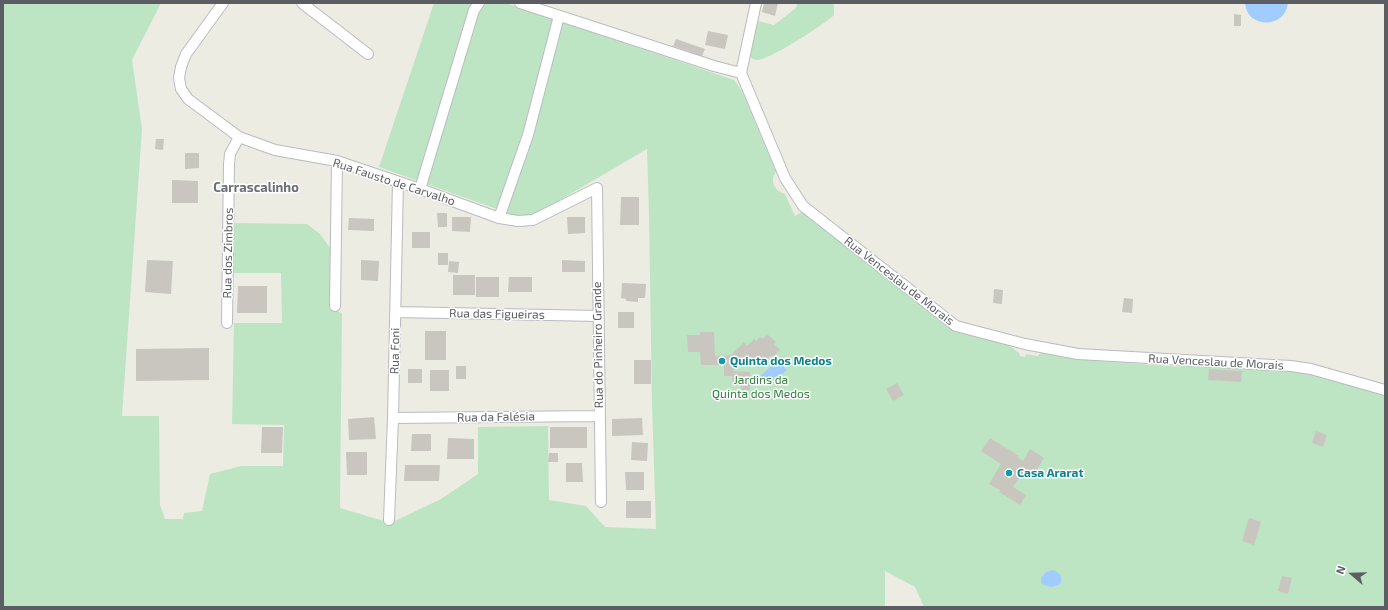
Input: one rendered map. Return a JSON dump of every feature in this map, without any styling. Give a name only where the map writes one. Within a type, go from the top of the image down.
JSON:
[{"type":"street","name":"Rua Fausto de Carvalho","points":[[223,3],[186,54],[179,78],[181,89],[188,99],[239,137],[275,150],[337,162],[420,189],[499,218],[518,221],[532,220],[597,188]]},
{"type":"street","points":[[302,3],[368,54]]},
{"type":"street","points":[[420,189],[474,10],[479,3]]},
{"type":"street","points":[[520,3],[714,66],[741,73],[756,3]]},
{"type":"street","points":[[499,218],[528,135],[559,16]]},
{"type":"street","name":"Rua Venceslau de Morais","points":[[741,73],[785,178],[803,206],[956,326],[1025,344],[1078,354],[1291,366],[1311,369],[1385,390]]},
{"type":"street","name":"Rua dos Zimbros","points":[[227,323],[228,164],[230,154],[239,137]]},
{"type":"street","points":[[335,306],[337,162]]},
{"type":"street","name":"Rua Foni","points":[[389,520],[394,418],[398,182]]},
{"type":"street","name":"Rua do Pinheiro Grande","points":[[597,188],[601,502]]},
{"type":"street","name":"Rua das Figueiras","points":[[396,312],[598,316]]},
{"type":"street","name":"Rua da Falésia","points":[[394,418],[599,416]]},
{"type":"green space","name":"Jardins da Quinta dos Medos","points":[[3,3],[161,3],[132,60],[142,129],[122,416],[159,416],[160,505],[165,519],[183,519],[184,513],[202,511],[210,474],[241,466],[283,466],[284,425],[232,424],[234,323],[282,323],[281,273],[233,273],[234,223],[307,224],[320,234],[331,249],[329,308],[342,313],[340,508],[391,523],[441,499],[478,474],[478,427],[548,426],[549,500],[586,506],[605,527],[656,529],[647,149],[536,214],[519,217],[379,167],[434,3],[506,3],[734,80],[742,91],[776,172],[773,179],[774,185],[778,191],[785,194],[795,216],[802,212],[953,330],[1008,345],[1019,353],[1020,356],[1025,357],[1026,354],[1038,356],[1041,352],[1075,359],[1181,367],[1179,355],[1295,361],[1385,386],[1385,607],[924,607],[915,587],[885,571],[885,607],[3,607]]},
{"type":"green space","points":[[797,3],[833,3],[834,15],[829,20],[784,49],[763,59],[755,60],[751,58],[748,53],[754,20],[774,25],[796,8]]},
{"type":"water","points":[[1245,3],[1288,3],[1285,12],[1280,18],[1274,21],[1266,22],[1252,18],[1247,12]]},
{"type":"water","points":[[777,361],[787,370],[774,380],[758,383],[758,378]]},
{"type":"water","points":[[1053,570],[1060,575],[1061,583],[1057,586],[1051,587],[1041,583],[1041,578],[1046,572]]},
{"type":"building","points":[[764,3],[778,3],[775,16],[762,12]]},
{"type":"building","points":[[1234,14],[1241,15],[1241,26],[1234,26]]},
{"type":"building","points":[[708,31],[728,35],[725,49],[705,45]]},
{"type":"building","points":[[676,39],[705,49],[702,56],[673,46]]},
{"type":"building","points":[[156,139],[164,139],[163,150],[155,149]]},
{"type":"building","points":[[185,153],[199,153],[199,168],[185,169]]},
{"type":"building","points":[[172,180],[198,181],[198,203],[172,203]]},
{"type":"building","points":[[621,197],[639,197],[639,225],[620,225]]},
{"type":"building","points":[[437,213],[447,213],[447,227],[438,227]]},
{"type":"building","points":[[452,217],[471,217],[470,232],[452,231]]},
{"type":"building","points":[[567,217],[585,217],[585,233],[568,234]]},
{"type":"building","points":[[349,218],[374,219],[374,231],[348,230]]},
{"type":"building","points":[[412,232],[430,232],[430,248],[412,248]]},
{"type":"building","points":[[438,253],[448,253],[448,265],[438,265]]},
{"type":"building","points":[[147,260],[173,261],[171,294],[145,292]]},
{"type":"building","points":[[361,260],[379,261],[378,281],[361,280]]},
{"type":"building","points":[[562,260],[585,261],[585,272],[562,272]]},
{"type":"building","points":[[449,261],[459,262],[458,273],[448,272]]},
{"type":"building","points":[[453,275],[475,275],[475,295],[453,295]]},
{"type":"building","points":[[476,277],[499,277],[499,297],[476,297]]},
{"type":"building","points":[[509,277],[532,277],[532,292],[508,292]]},
{"type":"building","points":[[622,283],[646,284],[645,298],[638,298],[638,302],[626,301],[626,299],[621,298]]},
{"type":"building","points":[[238,286],[267,286],[267,313],[237,313]]},
{"type":"building","points":[[994,289],[1003,290],[1002,304],[993,303]]},
{"type":"building","points":[[1124,298],[1133,299],[1132,313],[1122,312]]},
{"type":"building","points":[[618,312],[634,312],[634,328],[618,328]]},
{"type":"building","points":[[425,331],[446,331],[446,360],[425,360]]},
{"type":"building","name":"Quinta dos Medos","points":[[700,332],[714,332],[715,356],[731,355],[744,342],[747,346],[754,339],[756,341],[760,337],[763,339],[767,334],[776,342],[774,344],[780,350],[773,357],[771,355],[759,367],[748,356],[741,364],[734,364],[734,371],[750,372],[750,390],[741,390],[740,382],[732,381],[732,376],[724,376],[724,365],[701,365],[700,352],[688,352],[687,335],[700,335]]},
{"type":"building","points":[[209,348],[209,380],[136,381],[136,349]]},
{"type":"building","points":[[634,360],[651,360],[651,384],[634,384]]},
{"type":"building","points":[[456,366],[466,366],[466,379],[456,379]]},
{"type":"building","points":[[408,369],[422,369],[422,383],[408,383]]},
{"type":"building","points":[[1209,369],[1242,371],[1241,382],[1208,380]]},
{"type":"building","points":[[430,370],[449,370],[449,391],[430,391]]},
{"type":"building","points":[[897,383],[904,395],[893,401],[886,389]]},
{"type":"building","points":[[374,417],[376,439],[349,440],[348,419]]},
{"type":"building","points":[[642,418],[643,435],[612,436],[612,419]]},
{"type":"building","points":[[262,427],[283,427],[282,453],[261,453]]},
{"type":"building","points":[[550,427],[587,427],[587,448],[550,448]]},
{"type":"building","points":[[1316,431],[1327,435],[1323,447],[1312,443]]},
{"type":"building","points":[[412,434],[431,434],[431,451],[411,451]]},
{"type":"building","points":[[448,438],[474,439],[474,459],[447,459]]},
{"type":"building","name":"Casa Ararat","points":[[990,438],[1019,456],[1018,458],[1023,461],[1030,449],[1044,458],[1033,476],[1024,471],[1013,487],[1026,495],[1020,505],[999,492],[1000,490],[989,484],[1001,464],[981,451]]},
{"type":"building","points":[[632,442],[648,443],[647,461],[631,460]]},
{"type":"building","points":[[346,452],[367,452],[367,475],[347,475]]},
{"type":"building","points":[[549,453],[558,453],[558,462],[548,462]]},
{"type":"building","points":[[566,463],[582,463],[583,482],[566,482]]},
{"type":"building","points":[[405,465],[440,465],[439,481],[404,481]]},
{"type":"building","points":[[625,472],[644,472],[644,490],[626,490]]},
{"type":"building","points":[[626,501],[651,501],[651,518],[626,518]]},
{"type":"building","points":[[1249,518],[1261,522],[1254,545],[1242,541]]},
{"type":"building","points":[[1282,576],[1292,578],[1288,594],[1278,591]]},
{"type":"place","name":"Quinta dos Medos","points":[[722,361]]},
{"type":"place","name":"Casa Ararat","points":[[1009,473]]},
{"type":"district","name":"Carrascalinho","points":[[256,188]]}]
